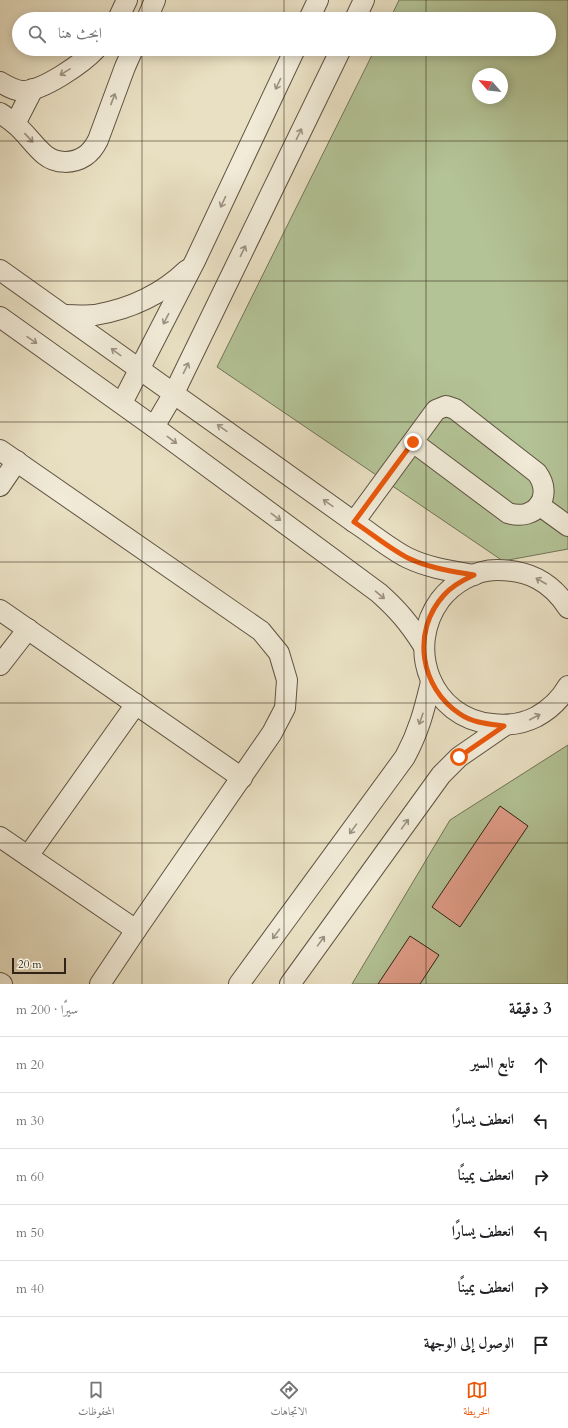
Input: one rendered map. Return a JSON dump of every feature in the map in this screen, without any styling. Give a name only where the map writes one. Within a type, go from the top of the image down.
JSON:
[{"type":"street","points":[[121,12],[127,0]]},
{"type":"street","points":[[150,12],[155,0]]},
{"type":"street","points":[[312,12],[318,0]]},
{"type":"street","points":[[358,12],[364,0]]},
{"type":"street","points":[[0,82],[11,88],[23,91],[33,89],[62,75],[88,56]]},
{"type":"street","points":[[33,89],[8,118],[45,155],[54,160],[65,162],[76,161],[93,149],[98,140],[130,56]]},
{"type":"street","points":[[122,403],[195,261],[292,56]]},
{"type":"street","points":[[154,426],[174,393],[338,56]]},
{"type":"street","points":[[64,315],[93,315],[108,312],[122,309],[149,298],[174,282],[195,261]]},
{"type":"street","points":[[0,270],[354,522],[407,557],[426,565],[448,571],[474,575]]},
{"type":"street","points":[[0,317],[154,426],[379,593],[396,608],[409,623],[423,645]]},
{"type":"street","points":[[354,522],[436,410],[446,406],[451,406],[536,473],[541,478],[544,490],[543,497],[539,505],[530,513],[523,515],[508,513],[413,442]]},
{"type":"street","points":[[0,450],[261,631],[279,653],[287,680],[285,708],[272,733],[100,984]]},
{"type":"street","points":[[0,486],[16,461]]},
{"type":"street","points":[[539,505],[568,526]]},
{"type":"street","points":[[566,602],[549,585],[532,575],[512,570],[493,570],[474,575],[457,583],[444,595],[433,610],[426,627],[423,645],[425,664],[431,682],[443,700],[461,715],[482,723],[504,726],[527,721],[547,711],[563,695],[568,686]]},
{"type":"street","points":[[0,610],[242,778]]},
{"type":"street","points":[[0,665],[28,629]]},
{"type":"street","points":[[239,984],[405,757],[418,730],[431,682]]},
{"type":"street","points":[[28,856],[136,704]]},
{"type":"street","points":[[290,984],[441,775],[459,757],[504,726]]},
{"type":"street","points":[[0,837],[136,930]]},
{"type":"green space","points":[[399,0],[568,0],[568,549],[503,561],[217,367],[372,56],[556,56],[556,12],[393,12]]},
{"type":"green space","points":[[568,745],[568,984],[352,984],[450,820]]},
{"type":"building","points":[[500,806],[528,826],[460,927],[432,907]]},
{"type":"building","points":[[410,936],[439,955],[420,984],[378,984]]},
{"type":"route","points":[[413,442],[354,522],[407,557],[426,565],[448,571],[474,575],[457,583],[444,595],[433,610],[426,627],[423,645],[425,664],[431,682],[443,700],[461,715],[482,723],[504,726],[481,740],[459,757]]}]
